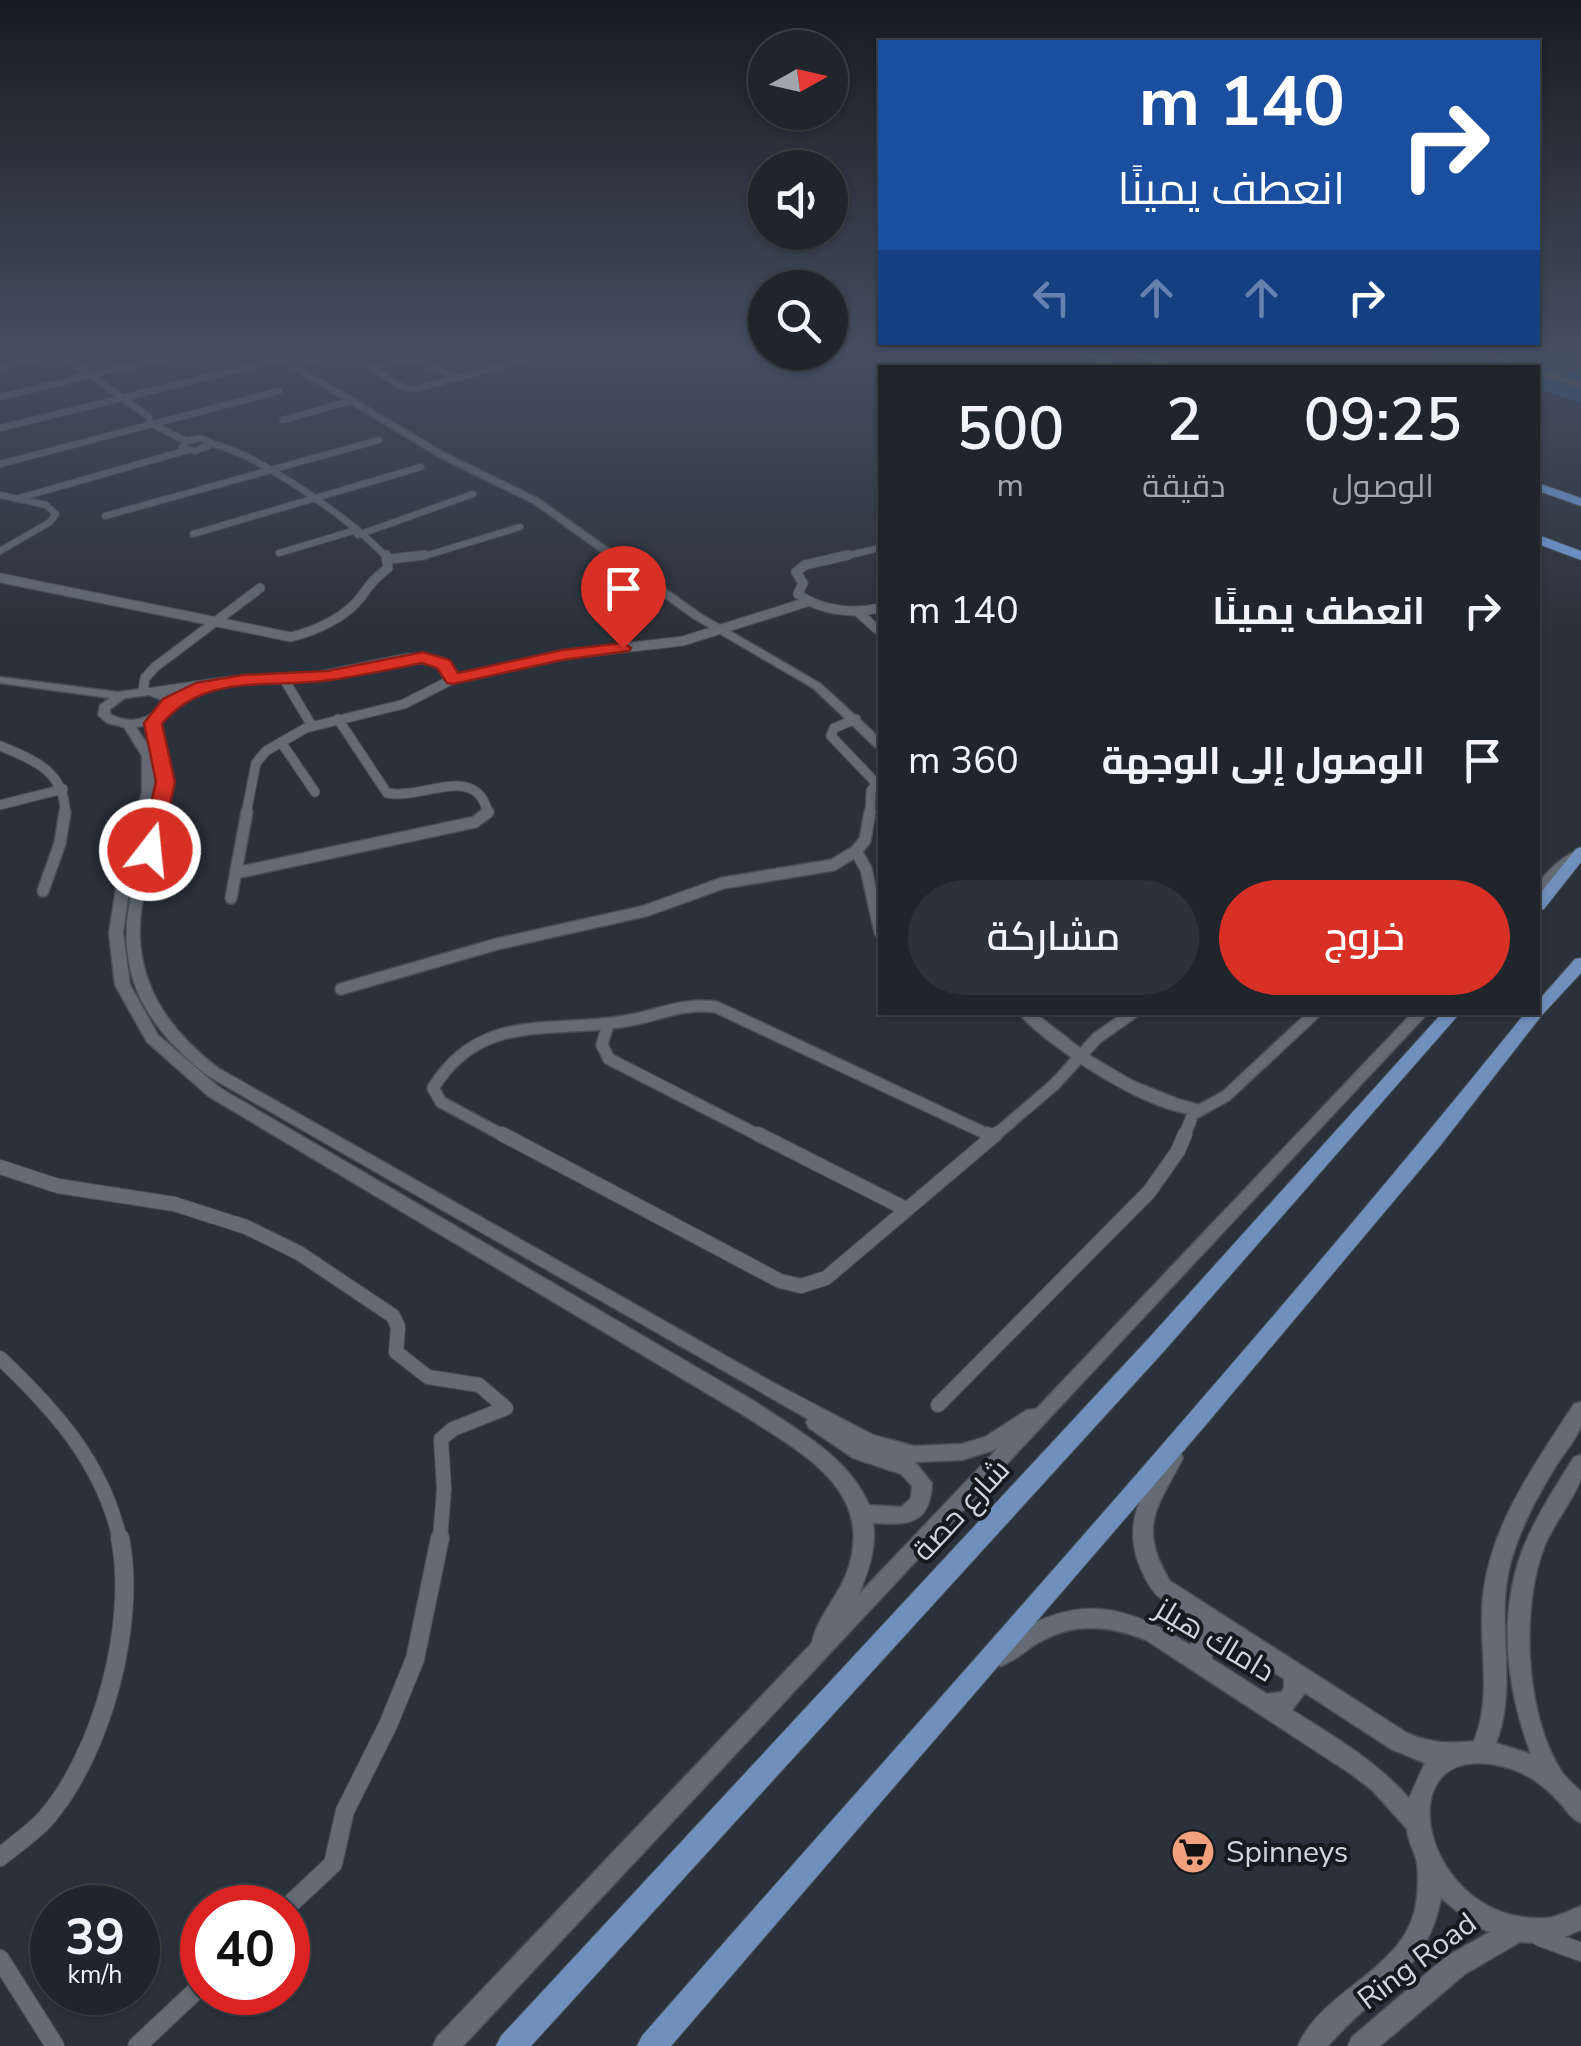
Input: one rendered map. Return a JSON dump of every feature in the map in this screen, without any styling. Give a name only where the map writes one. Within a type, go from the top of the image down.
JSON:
[{"type":"highway","points":[[1540,488],[1581,502]]},
{"type":"highway","points":[[1540,540],[1581,557]]},
{"type":"main road","points":[[1540,903],[1580,852]]},
{"type":"main road","points":[[1540,1009],[1581,964]]},
{"type":"main road","name":"شارع حصة","points":[[511,2046],[1158,1344],[1450,1015]]},
{"type":"main road","points":[[652,2046],[1196,1420],[1535,1015]]},
{"type":"street","points":[[0,464],[63,447]]},
{"type":"street","points":[[16,499],[182,447]]},
{"type":"street","points":[[233,447],[390,559],[428,555],[520,526]]},
{"type":"street","points":[[105,516],[352,447]]},
{"type":"street","points":[[429,447],[536,502],[721,630],[817,686],[878,744]]},
{"type":"street","points":[[194,534],[421,467]]},
{"type":"street","points":[[279,553],[473,494]]},
{"type":"street","points":[[0,551],[55,516],[50,507],[1,496]]},
{"type":"street","points":[[878,548],[800,567],[797,573],[804,586],[798,596],[807,602],[859,613],[878,608]]},
{"type":"street","points":[[0,578],[285,637],[308,634],[360,598],[368,583],[388,568],[390,559]]},
{"type":"street","points":[[148,691],[149,672],[260,588]]},
{"type":"street","points":[[231,898],[256,763],[281,742],[312,726],[404,704],[453,679],[562,655],[662,644],[807,602]]},
{"type":"street","points":[[859,613],[878,630]]},
{"type":"street","points":[[0,680],[119,696],[206,684],[327,676],[423,658],[444,664],[453,679]]},
{"type":"street","points":[[284,679],[312,726]]},
{"type":"street","points":[[0,688],[76,702],[103,712],[110,721],[128,724],[154,718],[170,703],[206,684]]},
{"type":"street","points":[[148,691],[165,696],[170,703]]},
{"type":"street","points":[[103,712],[119,696]]},
{"type":"street","points":[[154,718],[153,732],[165,770],[165,794],[136,899],[133,949],[143,992],[157,1019],[177,1044],[224,1078],[765,1387],[883,1447],[930,1455],[962,1452],[991,1442],[1055,1403]]},
{"type":"street","points":[[341,989],[498,944],[646,911],[724,883],[823,868],[856,851],[868,834],[870,796],[878,781],[831,736],[834,728],[856,719]]},
{"type":"street","points":[[236,873],[475,822],[490,814],[476,790],[468,785],[402,796],[387,792],[338,720]]},
{"type":"street","points":[[128,724],[140,740],[150,792],[116,902],[113,948],[118,978],[130,1008],[163,1051],[214,1092],[747,1406],[826,1459],[851,1489],[866,1538],[860,1576],[800,1674]]},
{"type":"street","points":[[281,742],[315,792]]},
{"type":"street","points":[[0,746],[39,762],[63,788],[67,821],[43,891]]},
{"type":"street","points":[[0,805],[63,788]]},
{"type":"street","points":[[856,851],[866,867],[873,919],[878,928]]},
{"type":"street","points":[[1540,889],[1558,867],[1580,852]]},
{"type":"street","points":[[991,1136],[716,1007],[678,1006],[608,1024],[535,1026],[494,1035],[461,1054],[437,1079],[433,1092],[437,1099],[794,1286],[821,1281],[1054,1086],[1080,1054],[1130,1015]]},
{"type":"street","points":[[1028,1015],[1080,1054],[1160,1099],[1198,1110]]},
{"type":"street","points":[[938,1405],[1149,1192],[1174,1158],[1190,1119],[1198,1110],[1226,1096],[1313,1015]]},
{"type":"street","points":[[446,2046],[1419,1015]]},
{"type":"street","points":[[608,1024],[602,1046],[610,1058],[906,1209]]},
{"type":"street","points":[[0,1167],[58,1186],[199,1210],[270,1237],[393,1316],[398,1328],[396,1352],[414,1372],[435,1380],[476,1383],[506,1408],[453,1429],[441,1440],[443,1506],[439,1558],[414,1659],[388,1726],[345,1811],[333,1864],[310,1886]]},
{"type":"street","points":[[0,1358],[46,1402],[104,1487],[118,1524],[124,1577],[113,1668],[78,1768],[45,1819],[0,1857]]},
{"type":"street","points":[[747,1406],[765,1387]]},
{"type":"street","points":[[803,1408],[846,1444],[908,1468],[922,1483],[921,1502],[906,1516],[861,1513]]},
{"type":"street","points":[[1481,1751],[1497,1706],[1493,1595],[1500,1558],[1524,1499],[1581,1410]]},
{"type":"street","name":"داماك هيلز","points":[[1196,1420],[1145,1506],[1141,1538],[1144,1555],[1164,1588],[1295,1676],[1413,1748],[1456,1755]]},
{"type":"street","points":[[1581,1464],[1544,1526],[1529,1560],[1520,1598],[1519,1658],[1526,1716],[1553,1779],[1581,1810]]},
{"type":"street","name":"داماك هيلز","points":[[964,1684],[1041,1627],[1067,1618],[1096,1616],[1125,1621],[1153,1633],[1203,1664],[1380,1782],[1416,1822]]},
{"type":"street","points":[[1203,1664],[1199,1652],[1202,1640],[1224,1630]]},
{"type":"street","points":[[1264,1705],[1287,1702],[1295,1691],[1295,1676]]},
{"type":"street","points":[[1553,1779],[1505,1754],[1481,1751],[1456,1755],[1436,1766],[1419,1790],[1416,1822],[1428,1864],[1451,1894],[1466,1906],[1482,1917],[1581,1952]]},
{"type":"street","name":"Ring Road","points":[[1311,2046],[1325,2027],[1405,1958],[1420,1938],[1431,1890],[1428,1864]]},
{"type":"street","name":"Ring Road","points":[[1361,2046],[1456,1965],[1523,1932],[1558,1931],[1581,1918]]},
{"type":"street","points":[[0,1959],[54,2046]]},
{"type":"street","points":[[137,2046],[180,2006]]},
{"type":"place","name":"Spinneys","points":[[1193,1852]]},
{"type":"route","points":[[150,850],[166,782],[152,728],[154,718],[196,688],[242,680],[327,676],[408,658],[444,664],[453,679],[562,655],[623,648]]}]
